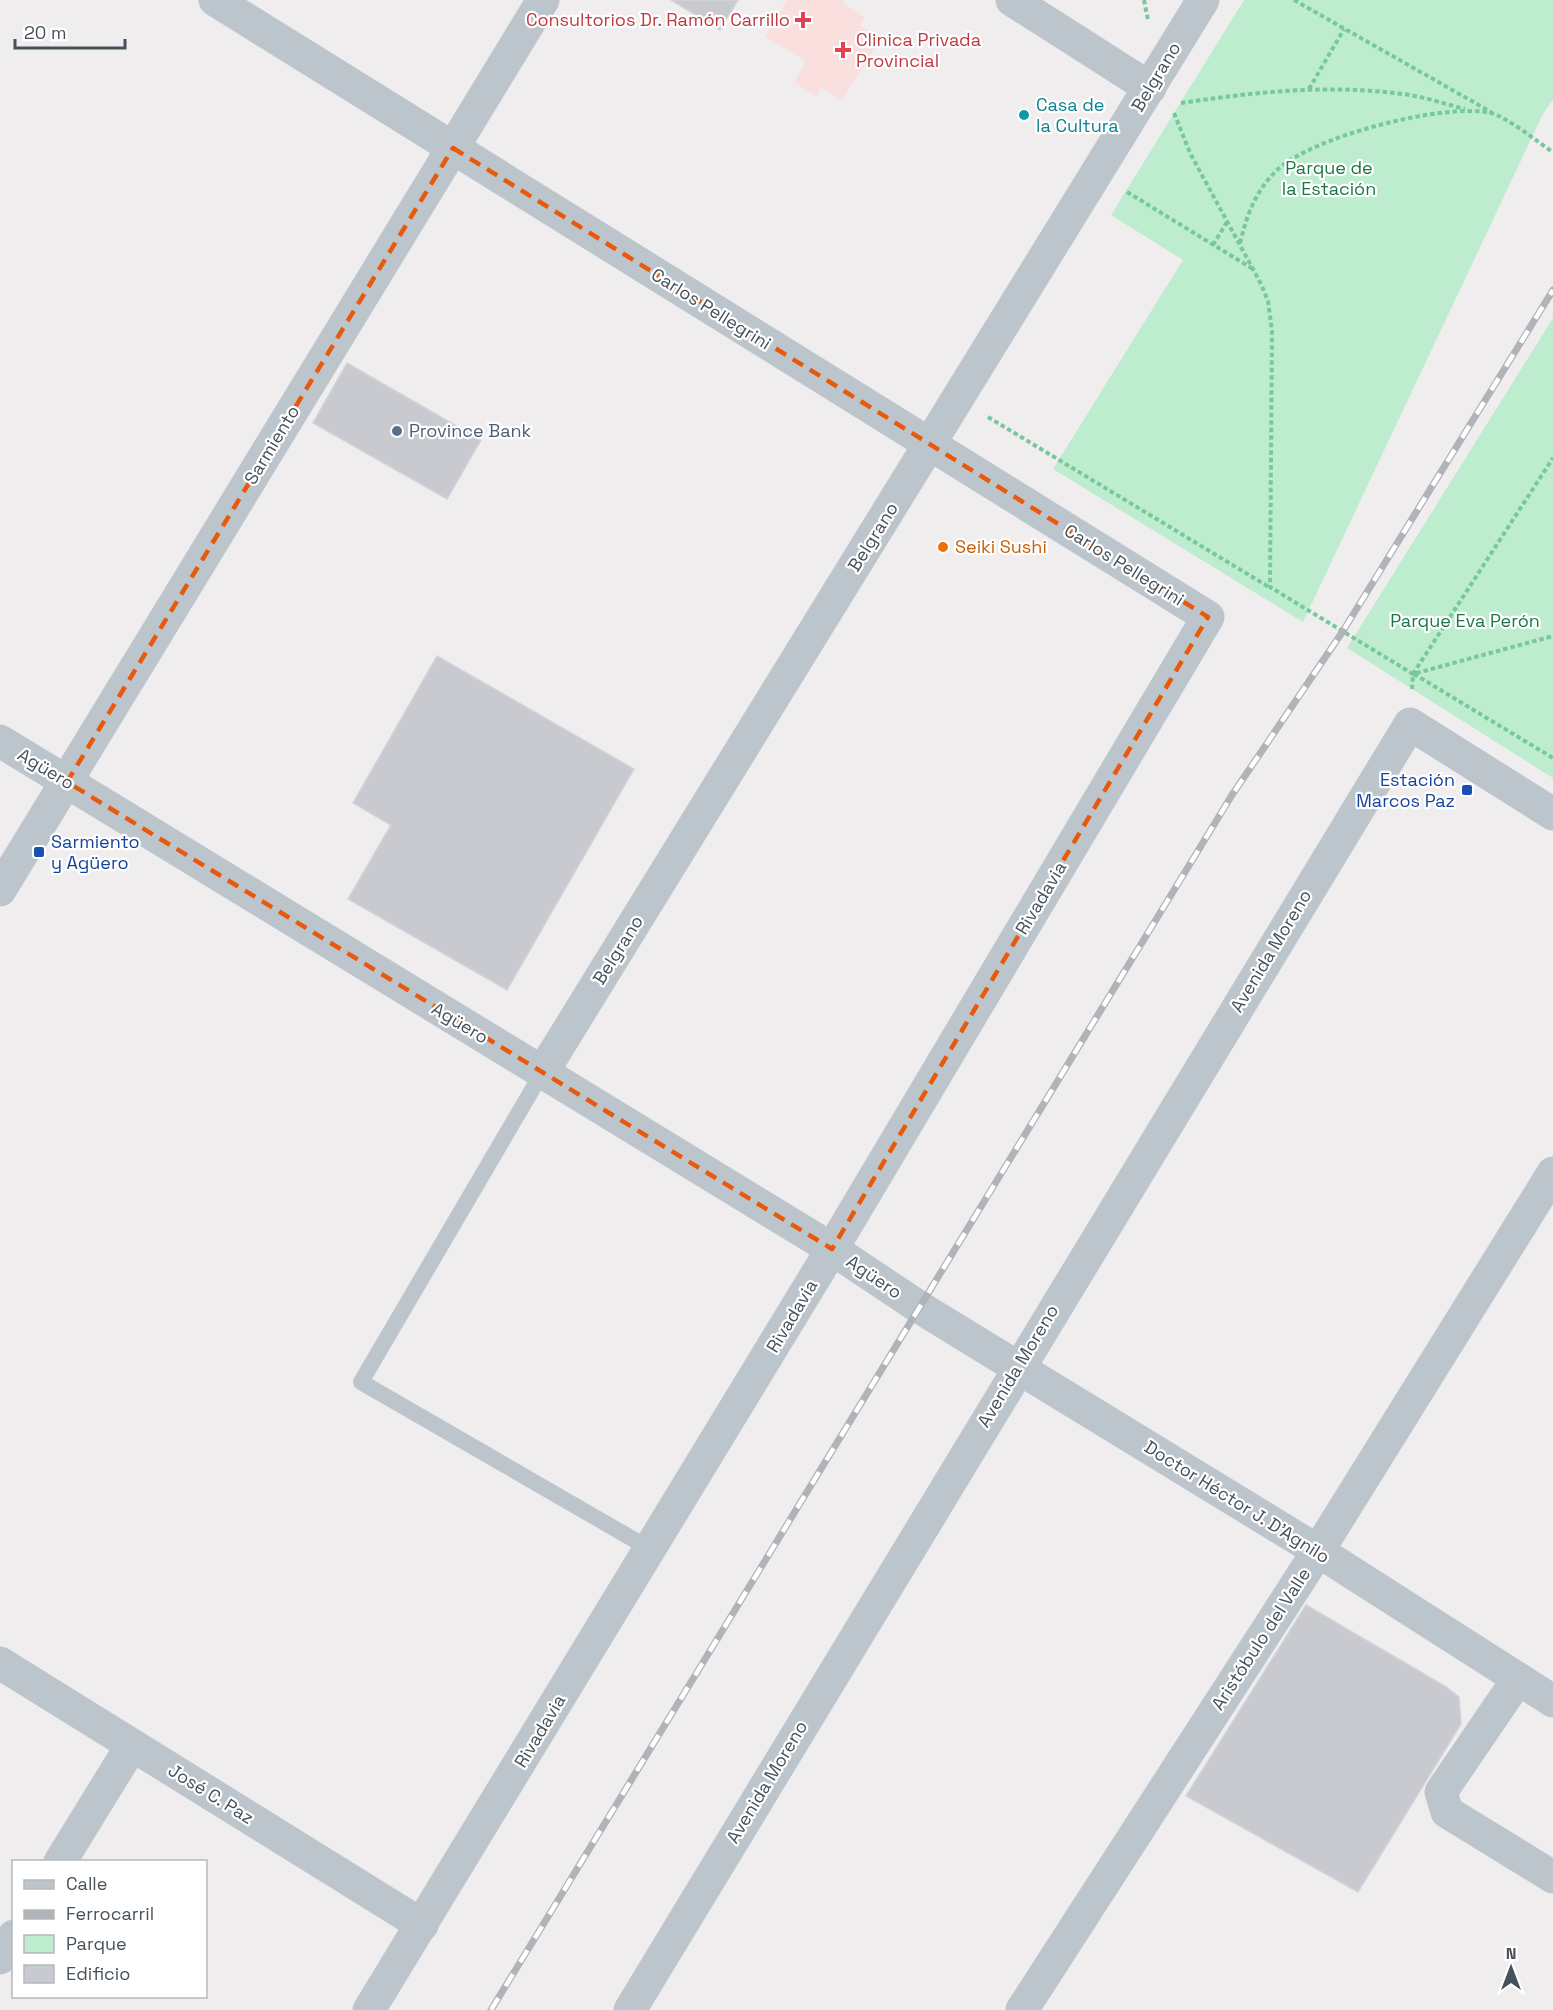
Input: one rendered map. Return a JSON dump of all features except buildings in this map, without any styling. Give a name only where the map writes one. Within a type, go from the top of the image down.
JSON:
[{"type":"street","name":"Carlos Pellegrini","points":[[215,0],[1208,617]]},
{"type":"street","name":"Sarmiento","points":[[0,890],[543,0]]},
{"type":"street","points":[[1012,0],[1150,88]]},
{"type":"street","name":"Belgrano","points":[[542,1073],[1098,174],[1203,0]]},
{"type":"street","name":"Rivadavia","points":[[369,2010],[832,1249],[1208,617]]},
{"type":"street","name":"Avenida Moreno","points":[[630,2010],[1017,1368],[1410,724],[1553,814]]},
{"type":"street","name":"Agüero","points":[[0,741],[832,1249],[919,1307]]},
{"type":"street","name":"Aristóbulo del Valle","points":[[1022,2010],[1318,1551],[1553,1173]]},
{"type":"street","name":"Doctor Héctor J. D'Agnilo","points":[[919,1307],[1318,1551],[1553,1701]]},
{"type":"street","name":"José C. Paz","points":[[0,1663],[422,1925]]},
{"type":"street","points":[[1518,1679],[1441,1792],[1447,1812],[1553,1877]]},
{"type":"street","points":[[61,1860],[132,1745]]},
{"type":"street","points":[[0,1958],[12,1939]]},
{"type":"lane","points":[[542,1073],[362,1382],[650,1549]]},
{"type":"path","points":[[1294,0],[1494,114],[1553,152]]},
{"type":"path","points":[[1309,89],[1344,28]]},
{"type":"path","points":[[1270,587],[1272,331],[1268,301],[1254,270],[1190,153],[1170,105],[1271,90],[1349,89],[1404,94],[1494,114]]},
{"type":"path","points":[[1240,244],[1246,219],[1256,194],[1277,170],[1305,150],[1342,136],[1379,126],[1468,110]]},
{"type":"path","points":[[1098,174],[1254,270]]},
{"type":"path","points":[[1213,245],[1227,221]]},
{"type":"path","points":[[958,399],[1553,758]]},
{"type":"path","points":[[1413,674],[1553,458]]},
{"type":"path","points":[[1413,674],[1553,636]]},
{"type":"highlighted area","points":[[453,148],[1208,617],[832,1249],[67,782]]},
{"type":"shaded area","name":"Clinica Privada Provincial","points":[[787,0],[844,0],[843,3],[865,17],[860,25],[881,38],[842,100],[821,88],[816,96],[794,82],[806,61],[765,37]]},
{"type":"green space","name":"Parque de la Estación","points":[[1244,0],[1553,0],[1553,99],[1542,116],[1303,622],[1053,469],[1183,260],[1111,215]]},
{"type":"green space","name":"Parque Eva Perón","points":[[1553,318],[1553,778],[1347,648]]},
{"type":"railway","points":[[491,2010],[1232,795],[1343,631],[1553,290]]},
{"type":"place","name":"Consultorios Dr. Ramón Carrillo","points":[[803,20]]},
{"type":"place","name":"Clinica Privada Provincial","points":[[843,50]]},
{"type":"place","name":"Casa de la Cultura","points":[[1024,115]]},
{"type":"place","name":"Province Bank","points":[[397,431]]},
{"type":"place","name":"Seiki Sushi","points":[[943,547]]},
{"type":"place","name":"Estación Marcos Paz","points":[[1467,790]]},
{"type":"place","name":"Sarmiento y Agüero","points":[[39,852]]}]
